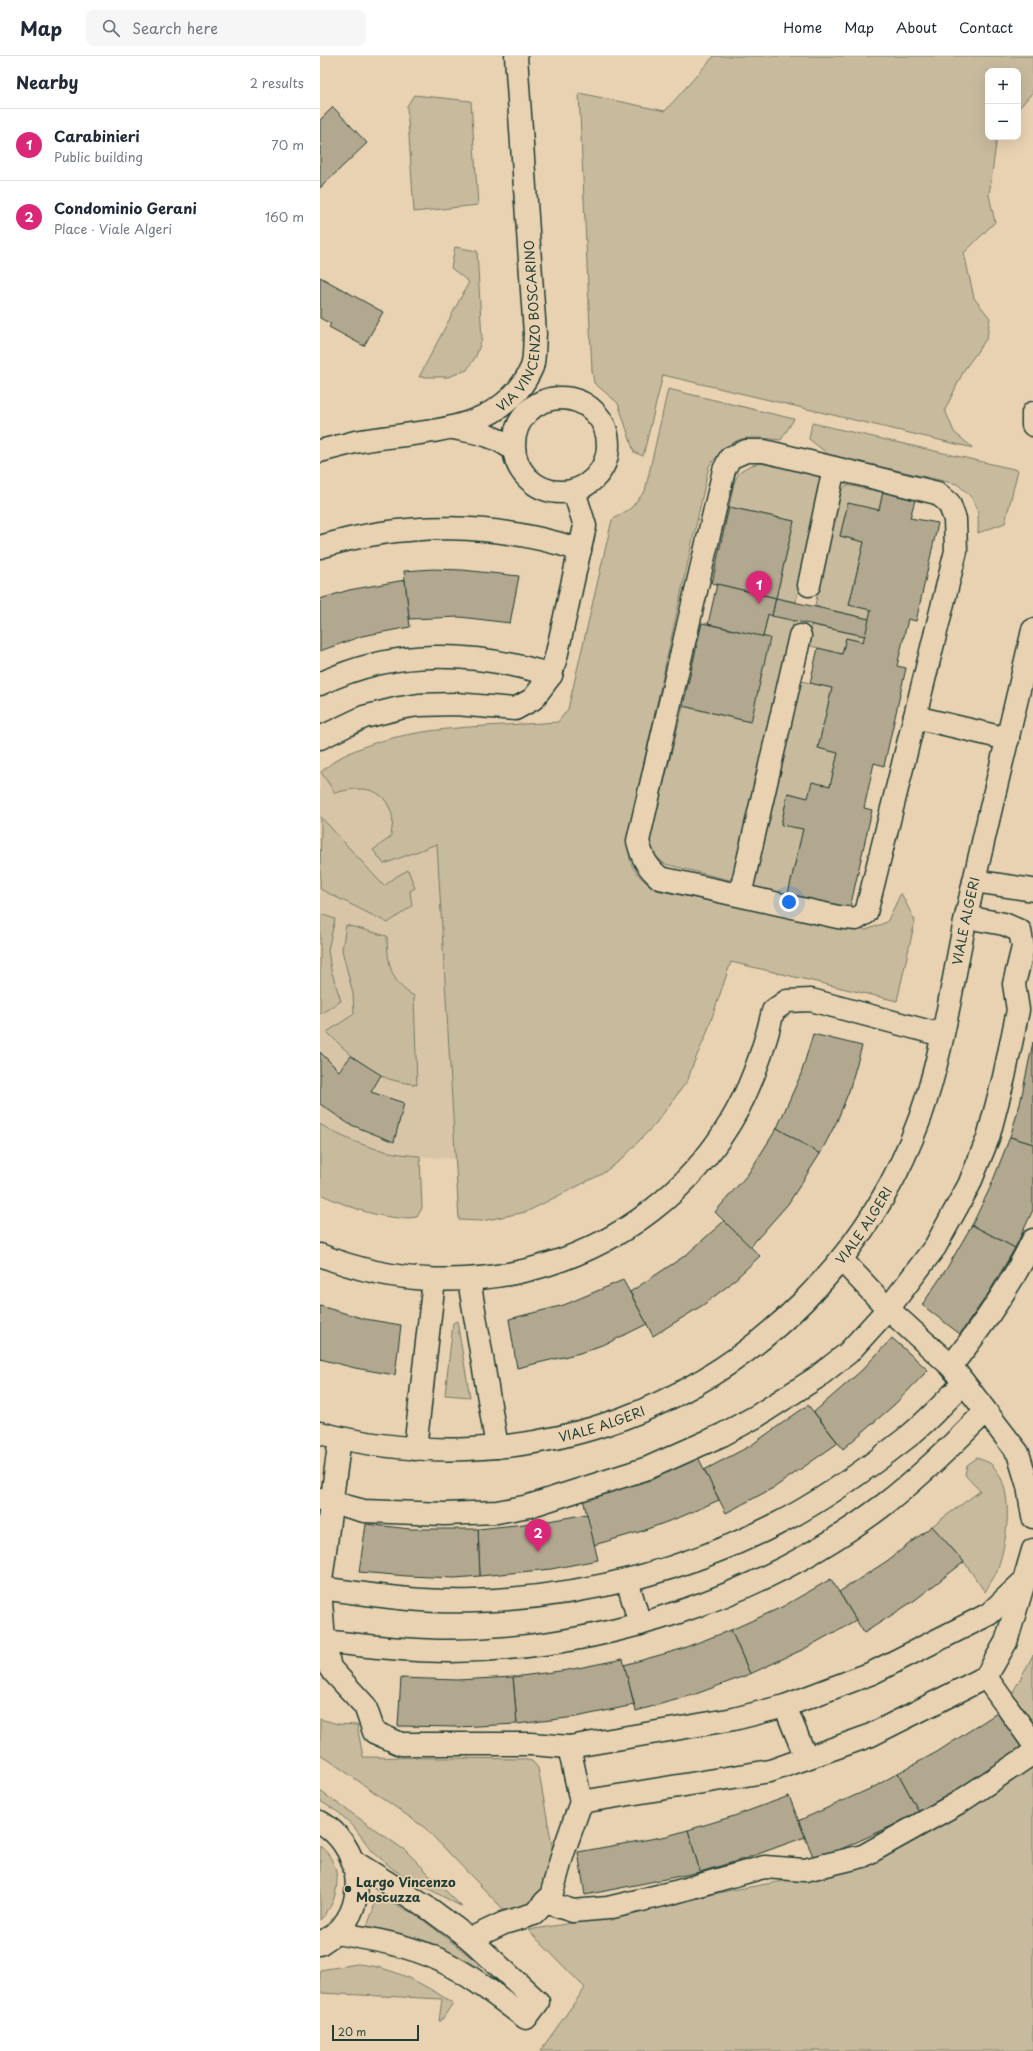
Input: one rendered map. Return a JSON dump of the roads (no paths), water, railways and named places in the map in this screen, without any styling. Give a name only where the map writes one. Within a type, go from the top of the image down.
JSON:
[{"type":"street","name":"VIA VINCENZO BOSCARINO","points":[[320,451],[355,442],[452,428],[492,412],[505,403],[520,388],[532,366],[535,334],[516,56]]},
{"type":"street","points":[[532,366],[548,400]]},
{"type":"street","points":[[562,398],[577,401],[590,408],[600,419],[606,433],[608,447],[606,462],[598,474],[587,485],[574,491],[558,492],[542,489],[537,486],[528,479],[519,466],[514,450],[515,434],[522,419],[533,407],[548,400],[562,398]]},
{"type":"street","points":[[1033,413],[1033,425]]},
{"type":"street","points":[[452,428],[487,434],[502,440],[514,450]]},
{"type":"street","points":[[746,451],[764,451],[834,468],[937,493],[949,503],[955,519],[956,551],[915,717],[866,913],[856,919],[838,917],[660,878],[650,869],[642,857],[638,841],[724,470],[730,458],[746,451]]},
{"type":"street","points":[[809,585],[834,468]]},
{"type":"street","points":[[320,738],[364,717],[419,705],[456,704],[515,709],[533,699],[551,674],[585,526],[574,491]]},
{"type":"street","points":[[320,547],[367,535],[399,530],[457,528],[527,536],[580,550]]},
{"type":"street","name":"VIALE ALGERI","points":[[330,1435],[377,1445],[415,1449],[454,1450],[530,1443],[567,1436],[604,1425],[640,1412],[674,1396],[708,1377],[770,1333],[798,1307],[841,1259],[870,1219],[907,1152],[930,1087],[974,881],[1033,630]]},
{"type":"street","points":[[740,895],[800,636]]},
{"type":"street","points":[[320,684],[370,666],[391,661],[436,656],[466,657],[502,661],[551,674]]},
{"type":"street","points":[[915,717],[1008,739]]},
{"type":"street","points":[[974,881],[1033,890]]},
{"type":"street","points":[[325,1500],[364,1511],[444,1514],[497,1512],[529,1506],[648,1468],[722,1435],[757,1416],[816,1378],[848,1353],[888,1309],[935,1246],[969,1185],[988,1138],[1004,1077],[1025,1010],[1014,984],[1023,947],[1020,931],[1004,924],[966,917]]},
{"type":"street","points":[[320,1255],[362,1270],[392,1276],[434,1280],[469,1280],[517,1273],[564,1259],[586,1250],[623,1230],[667,1197],[701,1162],[730,1123],[747,1091],[761,1058],[773,1011],[787,1001],[811,1000],[942,1035]]},
{"type":"street","points":[[951,1366],[976,1335],[1002,1295],[1033,1240]]},
{"type":"street","points":[[841,1259],[888,1309],[951,1366],[1018,1453],[1028,1486],[1033,1517]]},
{"type":"street","points":[[415,1449],[434,1280]]},
{"type":"street","points":[[469,1280],[497,1447]]},
{"type":"street","points":[[320,1588],[397,1598],[474,1601],[551,1595],[627,1580],[702,1556],[775,1525],[843,1485],[906,1438],[964,1383]]},
{"type":"street","points":[[324,1641],[387,1648],[451,1651],[515,1648],[578,1639],[640,1624],[706,1603],[768,1576],[828,1542],[896,1494],[937,1460],[985,1412]]},
{"type":"street","points":[[330,1435],[320,1588],[324,1641],[330,1668],[365,1706],[374,1732],[401,1744],[531,1744],[569,1747],[734,1719],[785,1706],[872,1673],[989,1614],[1024,1581]]},
{"type":"street","points":[[581,1802],[770,1771],[869,1736],[986,1677],[1006,1642],[1033,1550]]},
{"type":"street","points":[[627,1580],[640,1624]]},
{"type":"street","points":[[986,1677],[1033,1743]]},
{"type":"street","points":[[785,1706],[806,1758]]},
{"type":"street","points":[[470,1939],[504,1923],[534,1914],[551,1896],[563,1853],[581,1802],[569,1747]]},
{"type":"street","points":[[545,1902],[573,1910],[608,1908],[675,1892],[764,1867],[805,1870],[863,1856],[958,1803],[1033,1753]]},
{"type":"street","points":[[320,1822],[338,1835],[347,1847],[353,1860],[356,1876],[356,1892],[352,1907],[345,1921],[328,1938]]},
{"type":"street","points":[[328,1938],[387,1942],[419,1951],[443,1962],[480,1985],[526,2018],[538,2002],[470,1939],[431,1910],[353,1860]]},
{"type":"place","name":"Carabinieri","points":[[759,604]]},
{"type":"place","name":"Condominio Gerani","points":[[538,1552]]},
{"type":"place","name":"Largo Vincenzo Moscuzza","points":[[348,1889]]}]
